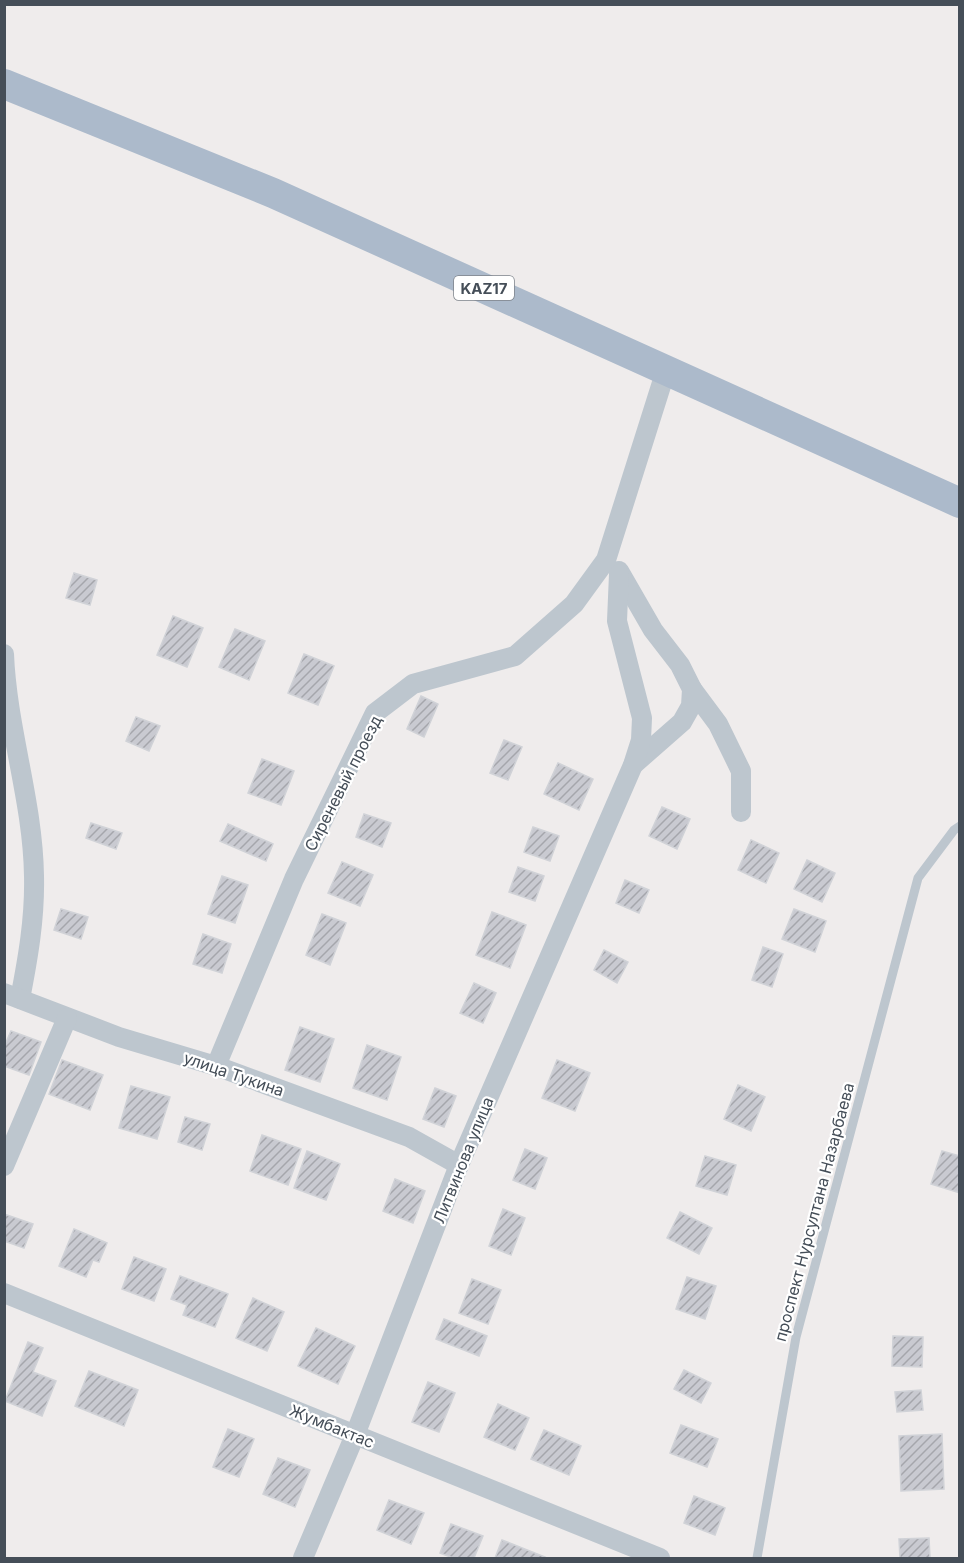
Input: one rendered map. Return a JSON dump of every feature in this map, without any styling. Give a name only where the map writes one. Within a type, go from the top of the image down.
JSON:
[{"type":"main road","name":"KAZ17","points":[[4,84],[273,193],[960,503]]},
{"type":"street","name":"Сиреневый проезд","points":[[216,1066],[294,879],[375,713],[413,684],[515,656],[574,604],[593,582],[606,560],[666,370]]},
{"type":"street","name":"Литвинова улица","points":[[303,1558],[355,1436],[459,1165],[633,765],[641,740],[642,718],[617,621],[619,574],[615,530]]},
{"type":"street","points":[[619,574],[653,630],[680,665],[692,689],[718,724],[741,771],[741,812]]},
{"type":"street","points":[[4,654],[5,682],[24,793],[34,875],[31,944],[12,996]]},
{"type":"street","points":[[633,765],[682,722],[691,706],[692,689]]},
{"type":"street","name":"улица Тукина","points":[[12,996],[119,1037],[216,1066],[409,1137],[459,1165]]},
{"type":"street","points":[[4,1166],[67,1018]]},
{"type":"street","name":"Жумбактас","points":[[4,1293],[660,1558]]},
{"type":"lane","name":"проспект Нурсултана Назарбаева","points":[[757,1558],[796,1337],[918,878],[954,830],[960,826]]},
{"type":"building","points":[[74,573],[97,580],[90,605],[66,598]]},
{"type":"building","points":[[173,616],[203,628],[187,667],[157,655]]},
{"type":"building","points":[[235,629],[265,641],[249,680],[219,667]]},
{"type":"building","points":[[304,654],[334,666],[318,705],[288,693]]},
{"type":"building","points":[[421,696],[438,704],[424,737],[407,729]]},
{"type":"building","points":[[136,717],[160,726],[149,751],[126,741]]},
{"type":"building","points":[[504,740],[522,747],[508,780],[490,773]]},
{"type":"building","points":[[262,759],[294,771],[281,805],[248,793]]},
{"type":"building","points":[[558,763],[593,779],[579,810],[544,794]]},
{"type":"building","points":[[662,807],[690,819],[677,849],[649,836]]},
{"type":"building","points":[[364,814],[391,823],[382,847],[356,837]]},
{"type":"building","points":[[91,823],[122,833],[116,849],[86,838]]},
{"type":"building","points":[[228,824],[273,844],[266,861],[220,841]]},
{"type":"building","points":[[533,827],[559,836],[550,861],[524,852]]},
{"type":"building","points":[[751,840],[779,853],[766,883],[738,870]]},
{"type":"building","points":[[807,860],[835,873],[822,902],[794,889]]},
{"type":"building","points":[[342,862],[373,875],[360,906],[328,893]]},
{"type":"building","points":[[518,867],[544,876],[535,901],[509,892]]},
{"type":"building","points":[[222,876],[248,885],[235,923],[208,914]]},
{"type":"building","points":[[625,880],[649,890],[639,913],[616,903]]},
{"type":"building","points":[[61,909],[88,917],[81,939],[54,930]]},
{"type":"building","points":[[794,909],[826,921],[815,952],[782,939]]},
{"type":"building","points":[[492,912],[526,925],[510,968],[476,955]]},
{"type":"building","points":[[322,914],[346,923],[330,965],[306,955]]},
{"type":"building","points":[[203,934],[231,944],[222,973],[193,964]]},
{"type":"building","points":[[763,947],[783,954],[772,987],[752,980]]},
{"type":"building","points":[[604,950],[628,962],[617,983],[594,970]]},
{"type":"building","points":[[474,983],[496,993],[483,1023],[460,1013]]},
{"type":"building","points":[[300,1027],[334,1039],[320,1082],[285,1070]]},
{"type":"building","points":[[11,1031],[41,1042],[29,1075],[4,1066],[4,1047]]},
{"type":"building","points":[[367,1045],[401,1057],[387,1100],[353,1088]]},
{"type":"building","points":[[62,1060],[103,1075],[90,1110],[49,1094]]},
{"type":"building","points":[[557,1060],[590,1073],[575,1111],[542,1098]]},
{"type":"building","points":[[738,1085],[765,1097],[751,1131],[724,1119]]},
{"type":"building","points":[[131,1086],[170,1097],[157,1139],[119,1128]]},
{"type":"building","points":[[435,1088],[456,1096],[444,1127],[423,1119]]},
{"type":"building","points":[[185,1117],[210,1124],[202,1150],[178,1142]]},
{"type":"building","points":[[262,1135],[301,1149],[288,1185],[250,1171]]},
{"type":"building","points":[[525,1149],[547,1158],[535,1189],[513,1180]]},
{"type":"building","points":[[307,1151],[340,1164],[326,1200],[294,1188]]},
{"type":"building","points":[[942,1151],[960,1156],[960,1193],[931,1184]]},
{"type":"building","points":[[705,1156],[736,1165],[727,1195],[696,1186]]},
{"type":"building","points":[[395,1179],[425,1191],[413,1223],[383,1211]]},
{"type":"building","points":[[503,1209],[525,1218],[511,1255],[489,1246]]},
{"type":"building","points":[[680,1212],[712,1228],[699,1254],[667,1238]]},
{"type":"building","points":[[4,1214],[33,1224],[24,1248],[4,1241]]},
{"type":"building","points":[[74,1229],[107,1243],[99,1262],[93,1260],[86,1277],[59,1266]]},
{"type":"building","points":[[134,1257],[166,1269],[154,1301],[122,1289]]},
{"type":"building","points":[[180,1276],[228,1294],[215,1327],[183,1315],[187,1305],[171,1299]]},
{"type":"building","points":[[687,1277],[716,1286],[705,1319],[676,1309]]},
{"type":"building","points":[[472,1279],[501,1290],[488,1324],[459,1313]]},
{"type":"building","points":[[253,1298],[284,1312],[267,1351],[236,1338]]},
{"type":"building","points":[[444,1319],[487,1336],[479,1356],[436,1339]]},
{"type":"building","points":[[316,1328],[355,1346],[338,1384],[298,1366]]},
{"type":"building","points":[[893,1336],[923,1337],[922,1367],[892,1366]]},
{"type":"building","points":[[28,1342],[43,1348],[33,1372],[56,1381],[42,1416],[5,1401]]},
{"type":"building","points":[[684,1370],[711,1383],[701,1403],[674,1389]]},
{"type":"building","points":[[89,1371],[138,1390],[124,1426],[75,1406]]},
{"type":"building","points":[[428,1382],[455,1393],[439,1432],[412,1422]]},
{"type":"building","points":[[921,1390],[923,1410],[897,1412],[895,1392]]},
{"type":"building","points":[[498,1404],[529,1418],[515,1450],[484,1437]]},
{"type":"building","points":[[681,1425],[718,1439],[707,1467],[670,1453]]},
{"type":"building","points":[[228,1429],[254,1439],[239,1477],[213,1467]]},
{"type":"building","points":[[544,1430],[581,1446],[569,1475],[531,1459]]},
{"type":"building","points":[[942,1434],[944,1489],[901,1491],[899,1436]]},
{"type":"building","points":[[278,1458],[310,1470],[295,1507],[263,1494]]},
{"type":"building","points":[[694,1496],[725,1508],[715,1535],[684,1523]]},
{"type":"building","points":[[389,1500],[424,1513],[411,1544],[377,1530]]},
{"type":"building","points":[[451,1524],[483,1536],[474,1558],[453,1558],[440,1553]]},
{"type":"building","points":[[929,1538],[930,1558],[900,1558],[899,1539]]},
{"type":"building","points":[[502,1540],[545,1557],[495,1558]]}]
